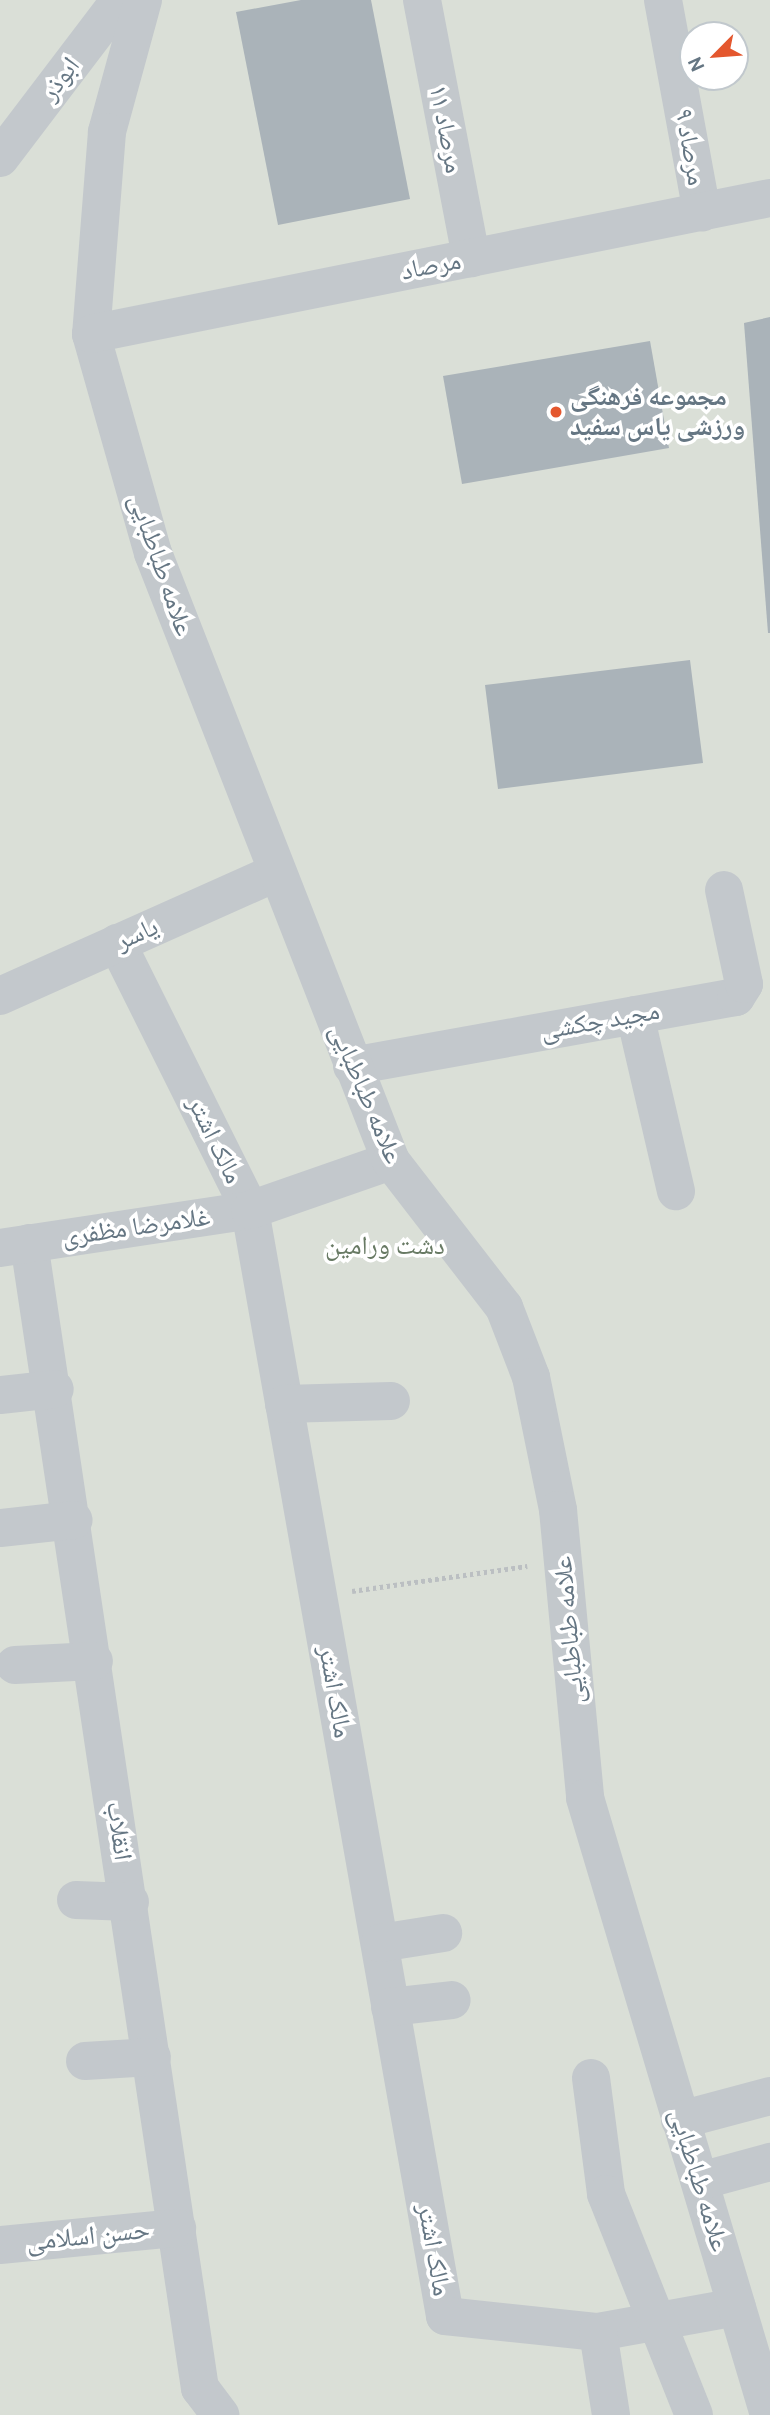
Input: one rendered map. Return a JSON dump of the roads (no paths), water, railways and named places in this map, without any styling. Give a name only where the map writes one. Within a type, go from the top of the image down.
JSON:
[{"type":"street","name":"ابوذر","points":[[0,158],[120,0]]},
{"type":"street","name":"علامه طباطبایی","points":[[143,0],[107,132],[91,334],[153,553],[275,873],[391,1161],[504,1307],[531,1377],[563,1561],[585,1798],[769,2415]]},
{"type":"street","name":"مرصاد ۱۱","points":[[422,0],[471,258]]},
{"type":"street","name":"مرصاد ۹","points":[[663,0],[702,212]]},
{"type":"street","name":"مرصاد","points":[[91,334],[770,198]]},
{"type":"street","name":"یاسر","points":[[0,996],[275,873]]},
{"type":"street","name":"مجید چکشی","points":[[352,1066],[743,994],[724,890]]},
{"type":"street","name":"مالک اشتر","points":[[117,943],[250,1210],[445,2316],[598,2332],[737,2307]]},
{"type":"street","points":[[635,1015],[676,1191]]},
{"type":"street","name":"غلامرضا مظفری","points":[[14,1245],[250,1210],[391,1161]]},
{"type":"street","name":"انقلاب","points":[[14,1245],[55,1389],[201,2388],[220,2415]]},
{"type":"street","points":[[0,1395],[55,1389]]},
{"type":"street","points":[[284,1404],[391,1401]]},
{"type":"street","points":[[0,1528],[74,1520]]},
{"type":"street","points":[[15,1665],[94,1661]]},
{"type":"street","points":[[76,1900],[130,1902]]},
{"type":"street","points":[[380,1943],[443,1933]]},
{"type":"street","points":[[390,2007],[452,2000]]},
{"type":"street","points":[[85,2061],[152,2057]]},
{"type":"street","points":[[591,2078],[606,2194],[660,2321],[694,2415]]},
{"type":"street","points":[[680,2120],[770,2096]]},
{"type":"street","points":[[700,2181],[770,2162]]},
{"type":"street","name":"حسن اسلامی","points":[[0,2245],[177,2228]]},
{"type":"street","points":[[598,2332],[611,2415]]},
{"type":"place","name":"مجموعه فرهنگی ورزشی یاس سفید","points":[[556,412]]},
{"type":"park label","name":"دشت ورامین","points":[[385,1246]]}]
